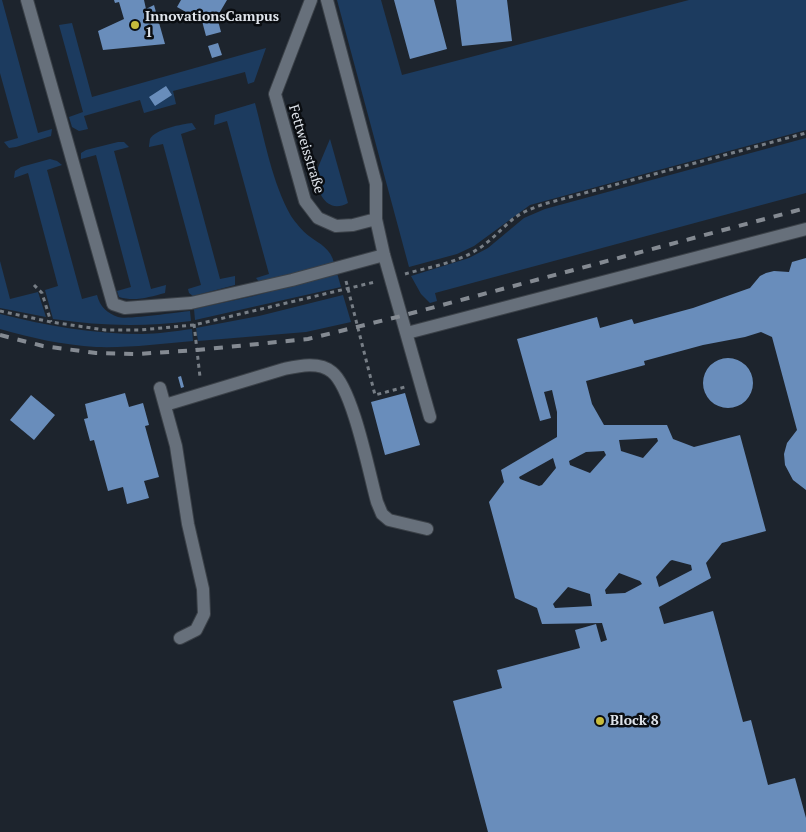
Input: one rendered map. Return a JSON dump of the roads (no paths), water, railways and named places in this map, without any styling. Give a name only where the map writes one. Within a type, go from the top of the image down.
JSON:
[{"type":"lane","points":[[27,0],[113,304],[125,308],[191,304],[384,255]]},
{"type":"lane","name":"Fettweisstraße","points":[[311,0],[275,94],[305,201],[318,218],[336,226],[353,225],[376,219]]},
{"type":"lane","points":[[327,0],[376,184],[376,219],[384,255],[430,417]]},
{"type":"lane","points":[[407,333],[806,229]]},
{"type":"lane","points":[[165,405],[284,369],[302,365],[320,366],[332,372],[349,399],[382,514],[389,520],[428,529]]},
{"type":"lane","points":[[160,388],[176,446],[188,524],[203,589],[204,614],[196,630],[180,638]]},
{"type":"railway","points":[[0,335],[43,346],[96,353],[138,354],[308,339],[806,208]]},
{"type":"place","name":"InnovationsCampus 1","points":[[135,25]]},
{"type":"place","name":"Block 8","points":[[600,721]]}]
